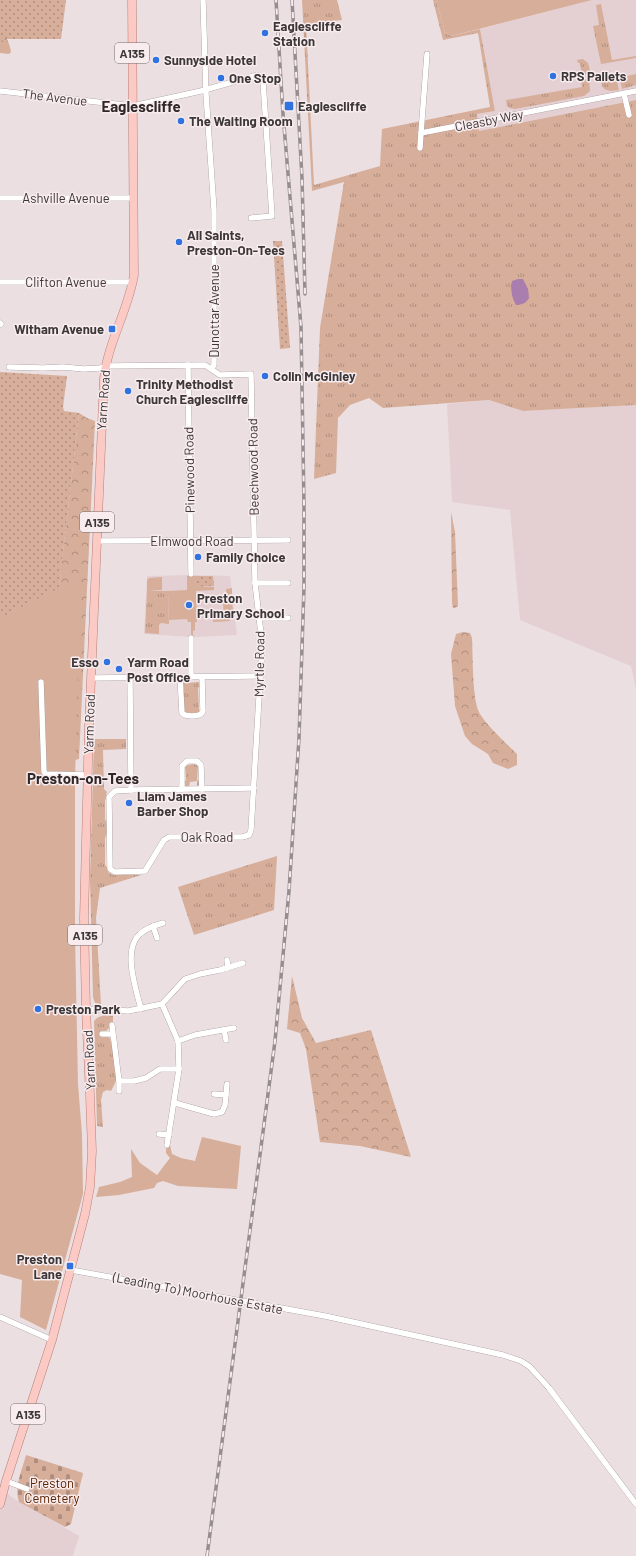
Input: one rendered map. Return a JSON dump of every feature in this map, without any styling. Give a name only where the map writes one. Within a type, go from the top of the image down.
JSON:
[{"type":"main road","name":"Yarm Road","points":[[3,1488],[52,1340],[85,1214],[90,1187],[92,1151],[84,918],[91,678],[105,366],[132,282],[134,251],[132,0]]},
{"type":"main road","name":"A135","points":[[0,1504],[3,1488]]},
{"type":"street","name":"Dunottar Avenue","points":[[203,0],[206,90],[214,229],[214,365],[211,369]]},
{"type":"street","points":[[420,148],[427,54]]},
{"type":"street","name":"The Avenue","points":[[0,91],[133,106],[206,90],[257,76],[263,81],[272,216],[251,218]]},
{"type":"street","name":"Cleasby Way","points":[[421,133],[636,91]]},
{"type":"street","points":[[624,94],[629,115]]},
{"type":"street","name":"Ashville Avenue","points":[[0,198],[133,198]]},
{"type":"street","name":"Clifton Avenue","points":[[0,282],[132,282]]},
{"type":"street","name":"Pinewood Road","points":[[188,365],[191,574]]},
{"type":"street","points":[[8,367],[63,367],[84,369],[100,368],[105,366],[205,365],[211,369]]},
{"type":"street","name":"Beechwood Road","points":[[211,369],[220,375],[252,374],[254,540]]},
{"type":"street","name":"Myrtle Road","points":[[254,540],[255,583],[262,641],[254,788]]},
{"type":"street","name":"Elmwood Road","points":[[96,541],[288,540]]},
{"type":"street","points":[[255,583],[288,583]]},
{"type":"street","points":[[259,618],[288,618]]},
{"type":"street","points":[[191,638],[191,677]]},
{"type":"street","points":[[91,678],[260,676]]},
{"type":"street","points":[[180,677],[182,713],[185,716],[199,716],[203,711],[202,677]]},
{"type":"street","points":[[130,678],[131,790],[254,788]]},
{"type":"street","points":[[41,682],[44,772],[46,774],[88,775]]},
{"type":"street","points":[[182,789],[182,766],[187,761],[197,761],[201,765],[202,789]]},
{"type":"street","name":"Oak Road","points":[[131,790],[115,791],[109,797],[109,866],[112,871],[145,871],[164,840],[169,837],[242,837],[248,835],[252,830],[254,788]]},
{"type":"street","points":[[141,1009],[133,977],[131,960],[133,945],[140,934],[153,926],[163,923]]},
{"type":"street","points":[[153,926],[158,938]]},
{"type":"street","points":[[227,960],[228,968]]},
{"type":"street","points":[[86,1010],[103,1009],[128,1011],[162,1004],[185,979],[243,963]]},
{"type":"street","points":[[162,1004],[178,1041],[179,1069],[175,1103],[167,1145]]},
{"type":"street","points":[[112,1025],[112,1034],[117,1058],[119,1091]]},
{"type":"street","points":[[178,1041],[195,1035],[234,1028]]},
{"type":"street","points":[[224,1030],[226,1040]]},
{"type":"street","points":[[102,1034],[112,1034]]},
{"type":"street","points":[[119,1081],[134,1081],[146,1078],[160,1070],[179,1069]]},
{"type":"street","points":[[175,1103],[214,1114],[222,1112],[225,1105],[227,1084]]},
{"type":"street","points":[[214,1094],[226,1095]]},
{"type":"street","points":[[159,1134],[169,1136]]},
{"type":"street","name":"(Leading To) Moorhouse Estate","points":[[71,1270],[325,1316],[503,1355],[521,1361],[530,1367],[549,1388],[636,1504]]},
{"type":"street","points":[[0,1317],[52,1340]]},
{"type":"street","points":[[3,1488],[27,1489]]},
{"type":"shaded area","points":[[592,0],[636,0],[636,100],[479,131],[477,114],[495,111],[480,29]]},
{"type":"shaded area","points":[[523,279],[528,289],[529,298],[524,303],[516,305],[513,299],[511,284],[512,281]]},
{"type":"shaded area","points":[[489,400],[523,411],[636,405],[636,689],[631,666],[520,620],[510,510],[452,502],[447,404]]},
{"type":"shaded area","name":"Preston Primary School","points":[[147,576],[230,576],[237,635],[193,637],[144,634]]},
{"type":"shaded area","points":[[0,1488],[13,1498],[79,1536],[73,1556],[0,1556]]},
{"type":"green space","points":[[0,0],[66,0],[61,39],[6,39],[0,41]]},
{"type":"green space","points":[[302,0],[337,0],[342,20],[306,24],[314,185],[380,166],[382,129],[490,107],[478,33],[443,40],[433,0],[436,0],[445,32],[451,36],[480,29],[495,111],[477,114],[479,131],[636,100],[636,405],[523,411],[489,400],[383,408],[369,398],[350,405],[338,418],[336,473],[314,479],[320,328],[344,182],[312,191]]},
{"type":"green space","points":[[436,0],[592,0],[451,36],[445,32]]},
{"type":"green space","points":[[601,4],[612,60],[636,56],[636,58],[601,64],[593,26],[599,25],[596,5]]},
{"type":"green space","points":[[5,37],[11,52],[9,54],[0,53],[0,38]]},
{"type":"green space","points":[[583,59],[588,63],[591,74],[582,76],[580,63],[578,63],[577,60]]},
{"type":"green space","points":[[600,73],[603,73],[604,81],[610,80],[610,83],[617,81],[619,90],[606,90],[602,85]]},
{"type":"green space","points":[[636,74],[636,85],[622,89],[620,80],[628,79],[627,76]]},
{"type":"green space","points":[[589,78],[590,91],[584,96],[515,109],[507,106],[506,100],[582,87],[581,80]]},
{"type":"green space","points":[[273,241],[282,241],[290,348],[280,349]]},
{"type":"green space","points":[[0,372],[67,376],[63,407],[64,411],[79,413],[59,588],[0,618]]},
{"type":"green space","points":[[79,413],[95,421],[79,759],[51,766],[0,649],[0,618],[59,587]]},
{"type":"green space","points":[[451,512],[455,532],[458,606],[455,608],[453,608],[452,603]]},
{"type":"green space","points":[[187,576],[196,576],[196,587],[214,587],[214,590],[196,591],[197,622],[195,622],[195,630],[191,636],[191,622],[188,622],[187,619],[169,620],[168,591],[187,590]]},
{"type":"green space","points":[[196,576],[213,576],[214,586],[196,587]]},
{"type":"green space","points":[[162,577],[162,590],[147,591],[147,580],[149,578]]},
{"type":"green space","name":"Preston Park","points":[[80,583],[75,781],[75,935],[78,1084],[82,1134],[83,1194],[46,1330],[20,1317],[22,1280],[0,1274],[0,618],[59,588]]},
{"type":"green space","points":[[232,588],[232,594],[229,594],[229,603],[232,603],[233,610],[230,610],[230,621],[213,622],[213,617],[224,617],[223,602],[227,602],[226,589]]},
{"type":"green space","points":[[147,591],[168,591],[169,624],[161,623],[159,625],[159,634],[145,633]]},
{"type":"green space","points":[[463,632],[470,633],[472,638],[474,687],[479,712],[491,728],[517,754],[517,765],[508,769],[493,763],[488,754],[472,744],[465,736],[455,706],[451,654],[456,634]]},
{"type":"green space","points":[[199,682],[201,686],[198,688],[200,711],[198,713],[186,714],[184,712],[183,683]]},
{"type":"green space","points":[[94,739],[126,739],[126,749],[103,750],[104,789],[107,792],[105,801],[107,833],[105,838],[105,865],[108,872],[113,875],[141,875],[100,888],[96,918],[101,1005],[95,1003],[93,997],[90,879]]},
{"type":"green space","points":[[192,764],[197,765],[198,767],[197,780],[200,782],[197,786],[197,781],[190,782],[189,787],[185,786],[183,782],[186,780],[185,766]]},
{"type":"green space","points":[[277,856],[274,910],[194,935],[178,887]]},
{"type":"green space","points":[[292,976],[302,1018],[316,1043],[371,1030],[411,1157],[360,1146],[320,1142],[306,1049],[300,1033],[287,1029]]},
{"type":"green space","points":[[104,1015],[113,1016],[113,1023],[109,1023],[109,1028],[106,1031],[100,1031],[100,1036],[110,1038],[116,1064],[116,1081],[111,1091],[107,1090],[103,1092],[101,1100],[103,1127],[97,1126],[94,1021]]},
{"type":"green space","points":[[202,1137],[241,1146],[237,1189],[178,1186],[163,1181],[157,1183],[154,1188],[119,1195],[96,1197],[99,1187],[120,1182],[132,1177],[131,1149],[140,1163],[157,1175],[170,1158],[166,1153],[166,1144],[170,1145],[172,1154],[181,1158],[195,1161]]},
{"type":"green space","name":"Preston Cemetery","points":[[26,1455],[83,1473],[71,1524],[65,1527],[19,1502],[17,1490]]},
{"type":"railway","points":[[207,1556],[275,1041],[289,891],[299,738],[304,587],[301,327],[283,114],[276,0]]},
{"type":"railway","points":[[292,0],[302,178],[305,294]]},
{"type":"place","name":"Eaglescliffe Station","points":[[265,33]]},
{"type":"place","name":"Sunnyside Hotel","points":[[156,60]]},
{"type":"place","name":"RPS Pallets","points":[[553,76]]},
{"type":"place","name":"One Stop","points":[[221,78]]},
{"type":"place","name":"Eaglescliffe","points":[[289,106]]},
{"type":"place","name":"The Waiting Room","points":[[181,121]]},
{"type":"place","name":"All Saints, Preston-On-Tees","points":[[179,242]]},
{"type":"place","name":"Witham Avenue","points":[[112,329]]},
{"type":"place","name":"Colin McGinley","points":[[265,376]]},
{"type":"place","name":"Trinity Methodist Church Eaglescliffe","points":[[128,391]]},
{"type":"place","name":"Family Choice","points":[[198,557]]},
{"type":"place","name":"Preston Primary School","points":[[189,605]]},
{"type":"place","name":"Esso","points":[[107,662]]},
{"type":"place","name":"Yarm Road Post Office","points":[[119,669]]},
{"type":"place","name":"Liam James Barber Shop","points":[[129,803]]},
{"type":"place","name":"Preston Park","points":[[38,1009]]},
{"type":"place","name":"Preston Lane","points":[[70,1266]]},
{"type":"district","name":"Eaglescliffe","points":[[141,106]]},
{"type":"district","name":"Preston-on-Tees","points":[[83,778]]}]
